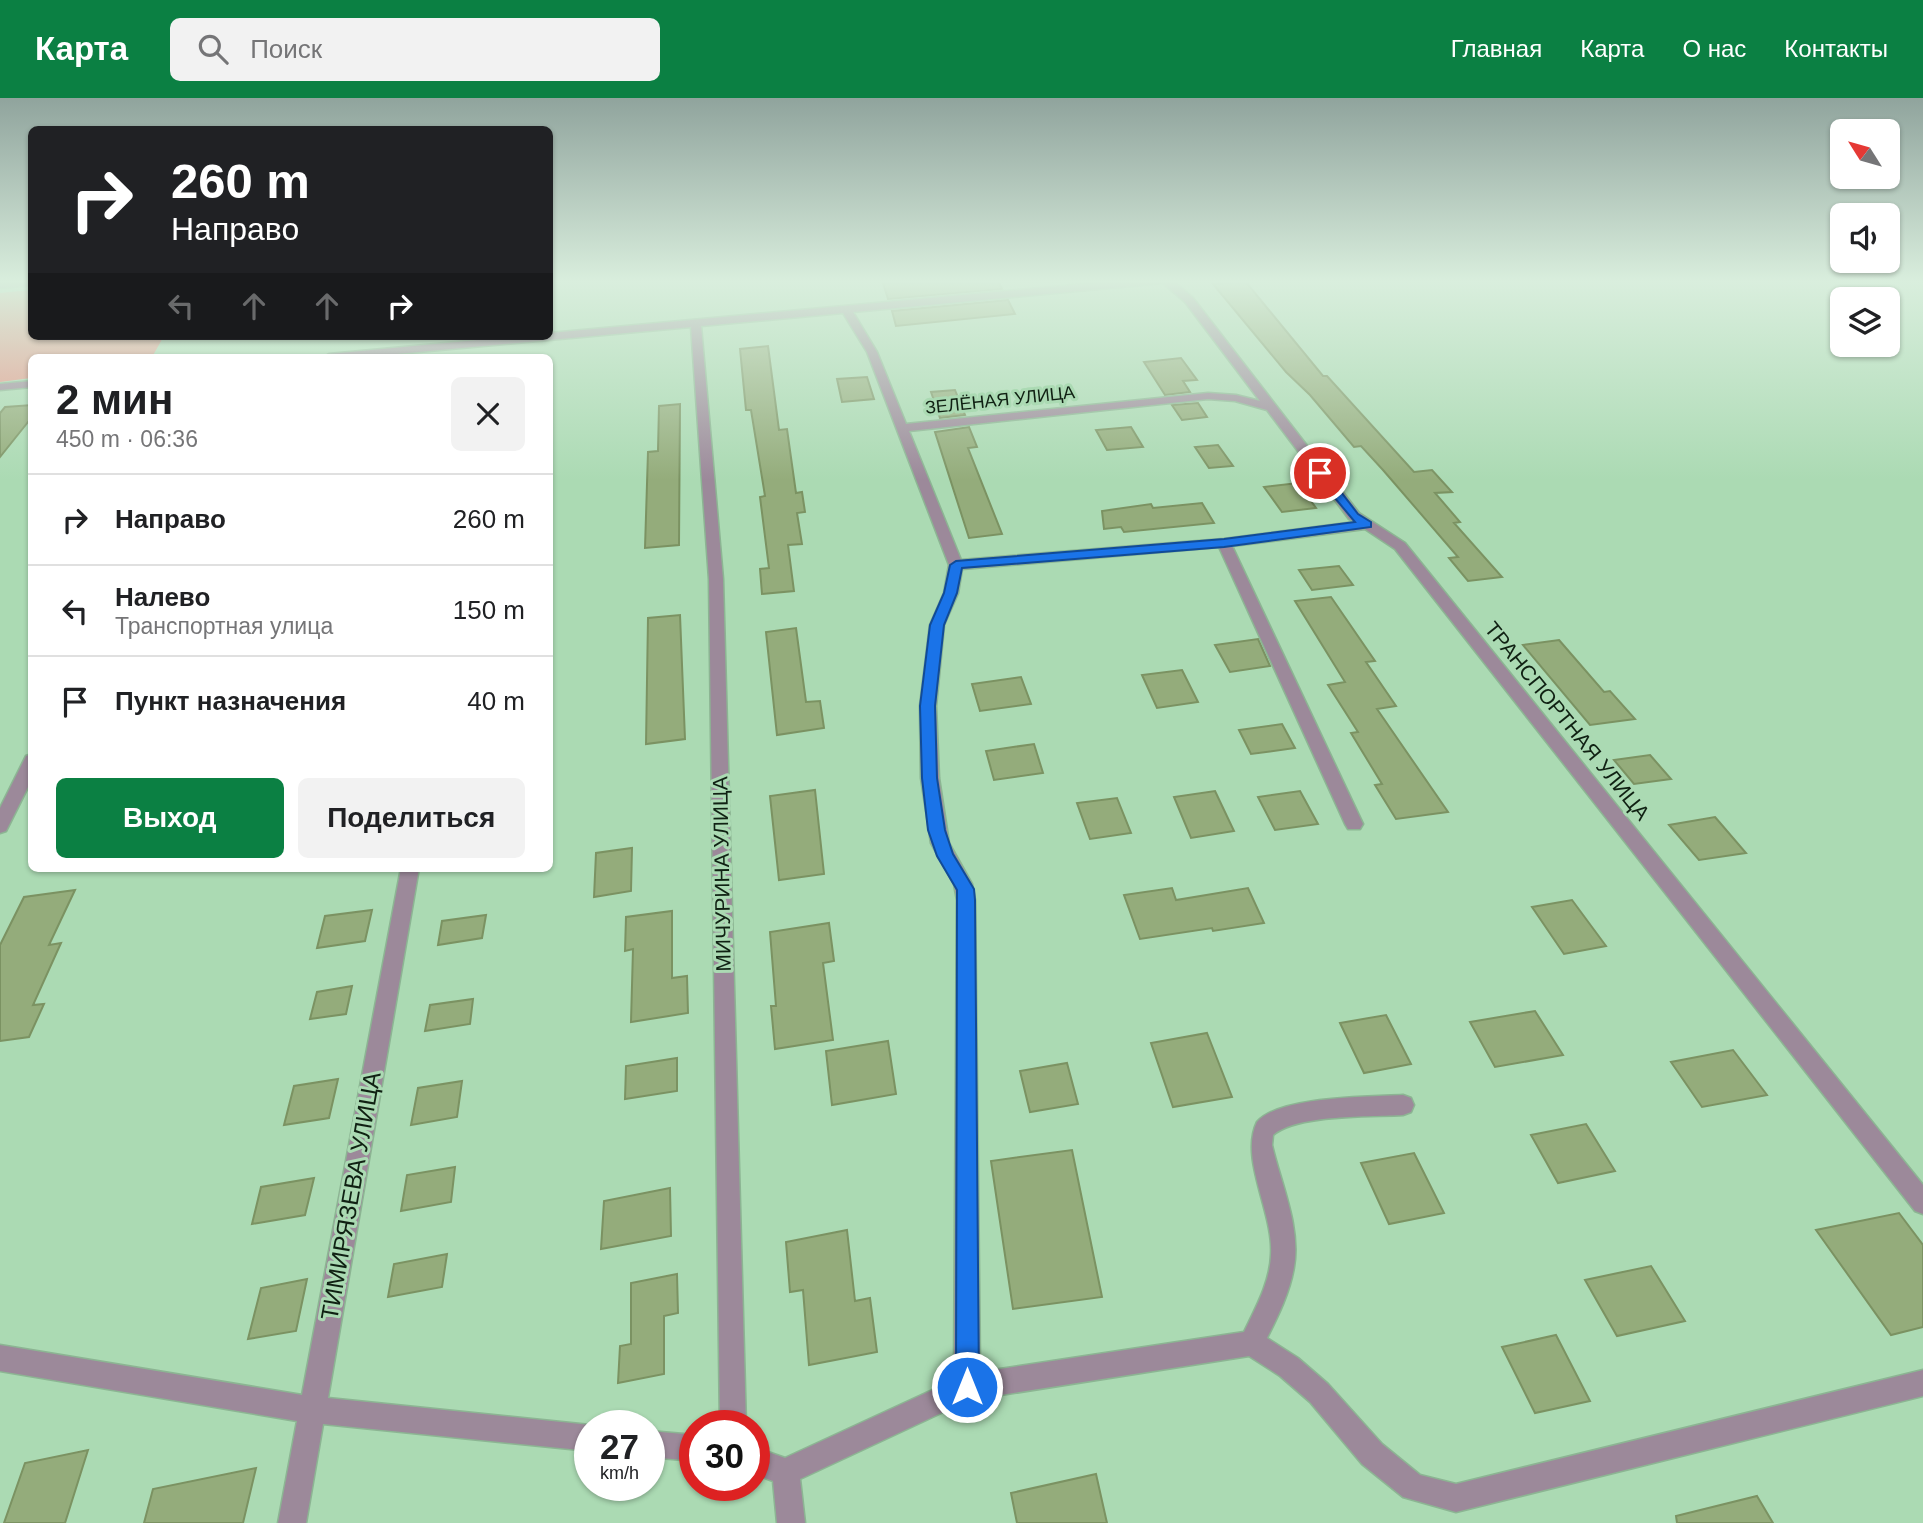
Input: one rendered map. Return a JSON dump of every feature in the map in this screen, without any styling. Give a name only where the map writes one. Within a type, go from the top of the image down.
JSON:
[{"type":"street","points":[[351,354],[407,346]]},
{"type":"street","name":"МИЧУРИНА УЛИЦА","points":[[698,346],[716,579],[733,1410]]},
{"type":"street","points":[[869,346],[956,565],[951,593],[937,625],[928,706],[930,778],[936,830],[945,856],[965,889],[966,900],[967,1387]]},
{"type":"street","name":"ТРАНСПОРТНАЯ УЛИЦА","points":[[1224,346],[1354,516],[1400,546],[1923,1203]]},
{"type":"street","points":[[0,387],[28,384]]},
{"type":"street","name":"ЗЕЛЁНАЯ УЛИЦА","points":[[902,428],[1208,396],[1236,398],[1269,407]]},
{"type":"street","points":[[956,565],[1224,543],[1366,525]]},
{"type":"street","points":[[1224,543],[1354,824]]},
{"type":"street","points":[[0,826],[28,768]]},
{"type":"street","name":"ТИМИРЯЗЕВА УЛИЦА","points":[[292,1523],[409,872]]},
{"type":"street","points":[[1252,1343],[1270,1306],[1282,1265],[1280,1223],[1261,1145],[1266,1126],[1291,1115],[1403,1105]]},
{"type":"street","points":[[770,1466],[786,1472],[967,1387],[1252,1343],[1289,1367],[1319,1393],[1372,1454],[1413,1487],[1456,1498],[1923,1383]]},
{"type":"street","points":[[0,1358],[312,1410],[574,1436]]},
{"type":"street","points":[[786,1472],[791,1523]]},
{"type":"shaded area","points":[[0,346],[158,346],[154,354],[28,354],[28,378],[0,382]]},
{"type":"building","points":[[768,346],[779,430],[787,429],[796,493],[802,492],[805,512],[797,513],[802,544],[788,545],[794,591],[762,594],[760,569],[769,568],[760,497],[765,496],[751,410],[746,410],[740,349]]},
{"type":"building","points":[[1265,346],[1299,346],[1323,376],[1327,376],[1414,472],[1432,470],[1452,492],[1435,493],[1460,522],[1454,523],[1502,577],[1468,581],[1449,558],[1458,557],[1383,470],[1361,446],[1354,447],[1310,395]]},
{"type":"building","points":[[1181,358],[1197,380],[1183,381],[1190,392],[1165,395],[1144,362]]},
{"type":"building","points":[[867,377],[874,399],[842,402],[837,379]]},
{"type":"building","points":[[955,390],[965,415],[940,418],[931,392]]},
{"type":"building","points":[[1198,403],[1207,417],[1182,420],[1172,405]]},
{"type":"building","points":[[680,404],[679,545],[645,548],[648,452],[658,451],[659,406]]},
{"type":"building","points":[[28,405],[28,422],[0,457],[0,413],[5,407]]},
{"type":"building","points":[[969,427],[977,447],[968,448],[1002,534],[969,538],[935,432]]},
{"type":"building","points":[[1131,427],[1143,447],[1107,450],[1096,430]]},
{"type":"building","points":[[1218,445],[1233,466],[1209,468],[1195,447]]},
{"type":"building","points":[[1298,483],[1316,508],[1282,512],[1264,487]]},
{"type":"building","points":[[1202,503],[1214,523],[1124,532],[1121,527],[1104,529],[1102,511],[1151,504],[1153,508]]},
{"type":"building","points":[[1339,566],[1353,585],[1312,590],[1299,570]]},
{"type":"building","points":[[1331,597],[1375,661],[1366,662],[1396,706],[1377,709],[1448,812],[1396,819],[1375,785],[1382,784],[1351,733],[1358,732],[1328,685],[1345,682],[1295,601]]},
{"type":"building","points":[[680,615],[685,739],[646,744],[648,618]]},
{"type":"building","points":[[796,628],[806,702],[820,701],[824,728],[777,735],[766,632]]},
{"type":"building","points":[[1258,639],[1270,666],[1230,672],[1215,645]]},
{"type":"building","points":[[1559,640],[1604,692],[1610,691],[1635,719],[1590,725],[1523,645]]},
{"type":"building","points":[[1182,670],[1198,702],[1157,708],[1142,675]]},
{"type":"building","points":[[1021,677],[1031,704],[980,711],[972,684]]},
{"type":"building","points":[[1282,724],[1295,748],[1251,754],[1239,730]]},
{"type":"building","points":[[1034,744],[1043,773],[994,780],[986,751]]},
{"type":"building","points":[[1650,755],[1671,779],[1634,784],[1614,760]]},
{"type":"building","points":[[815,790],[824,874],[779,880],[770,796]]},
{"type":"building","points":[[1215,791],[1234,831],[1191,838],[1174,797]]},
{"type":"building","points":[[1300,791],[1318,824],[1275,830],[1258,797]]},
{"type":"building","points":[[1117,798],[1131,833],[1090,839],[1077,803]]},
{"type":"building","points":[[1715,817],[1746,853],[1699,860],[1669,825]]},
{"type":"building","points":[[632,848],[631,891],[594,897],[596,853]]},
{"type":"building","points":[[1172,888],[1176,900],[1248,888],[1264,923],[1140,939],[1124,895]]},
{"type":"building","points":[[75,890],[49,945],[61,943],[33,1005],[44,1004],[29,1037],[0,1041],[0,945],[24,897]]},
{"type":"building","points":[[1572,900],[1606,946],[1564,954],[1532,907]]},
{"type":"building","points":[[372,910],[365,941],[317,948],[325,916]]},
{"type":"building","points":[[672,911],[672,978],[687,976],[688,1013],[631,1022],[633,949],[625,951],[626,917]]},
{"type":"building","points":[[486,915],[482,938],[438,945],[442,921]]},
{"type":"building","points":[[829,923],[834,961],[823,963],[833,1040],[775,1049],[771,1006],[776,1006],[770,932]]},
{"type":"building","points":[[352,986],[346,1014],[310,1019],[317,992]]},
{"type":"building","points":[[473,999],[470,1024],[425,1031],[430,1005]]},
{"type":"building","points":[[1535,1011],[1563,1055],[1495,1067],[1470,1022]]},
{"type":"building","points":[[1386,1015],[1411,1064],[1364,1073],[1340,1023]]},
{"type":"building","points":[[1207,1033],[1232,1097],[1173,1107],[1151,1043]]},
{"type":"building","points":[[888,1041],[896,1094],[832,1105],[826,1051]]},
{"type":"building","points":[[1733,1050],[1767,1095],[1702,1107],[1671,1062]]},
{"type":"building","points":[[677,1058],[677,1091],[625,1099],[626,1066]]},
{"type":"building","points":[[1067,1063],[1078,1104],[1030,1112],[1020,1071]]},
{"type":"building","points":[[338,1079],[329,1118],[284,1125],[294,1086]]},
{"type":"building","points":[[462,1081],[457,1117],[411,1125],[418,1088]]},
{"type":"building","points":[[1586,1124],[1615,1171],[1558,1183],[1531,1135]]},
{"type":"building","points":[[1072,1150],[1102,1297],[1013,1309],[991,1161]]},
{"type":"building","points":[[1414,1153],[1444,1213],[1389,1224],[1361,1163]]},
{"type":"building","points":[[455,1167],[451,1202],[401,1211],[407,1175]]},
{"type":"building","points":[[314,1178],[305,1215],[252,1224],[261,1187]]},
{"type":"building","points":[[670,1188],[671,1236],[601,1249],[604,1201]]},
{"type":"building","points":[[1899,1213],[1923,1245],[1923,1327],[1891,1335],[1816,1230]]},
{"type":"building","points":[[847,1230],[855,1301],[870,1298],[877,1352],[809,1365],[803,1290],[790,1292],[786,1242]]},
{"type":"building","points":[[447,1254],[442,1287],[388,1297],[394,1264]]},
{"type":"building","points":[[1651,1266],[1685,1321],[1617,1336],[1585,1280]]},
{"type":"building","points":[[677,1274],[678,1313],[664,1316],[664,1374],[618,1383],[620,1346],[631,1344],[631,1283]]},
{"type":"building","points":[[307,1279],[296,1331],[248,1339],[261,1288]]},
{"type":"building","points":[[1556,1335],[1590,1401],[1535,1413],[1502,1347]]},
{"type":"building","points":[[88,1450],[65,1523],[4,1523],[25,1463]]},
{"type":"building","points":[[256,1468],[243,1523],[144,1523],[153,1489]]},
{"type":"building","points":[[1096,1474],[1107,1523],[1017,1523],[1011,1493]]},
{"type":"building","points":[[1757,1496],[1773,1523],[1677,1523],[1676,1516]]},
{"type":"route","points":[[967,1387],[966,900],[965,889],[945,856],[936,830],[930,778],[928,706],[937,625],[951,593],[956,565],[1224,543],[1366,525],[1354,516],[1320,473]]}]
